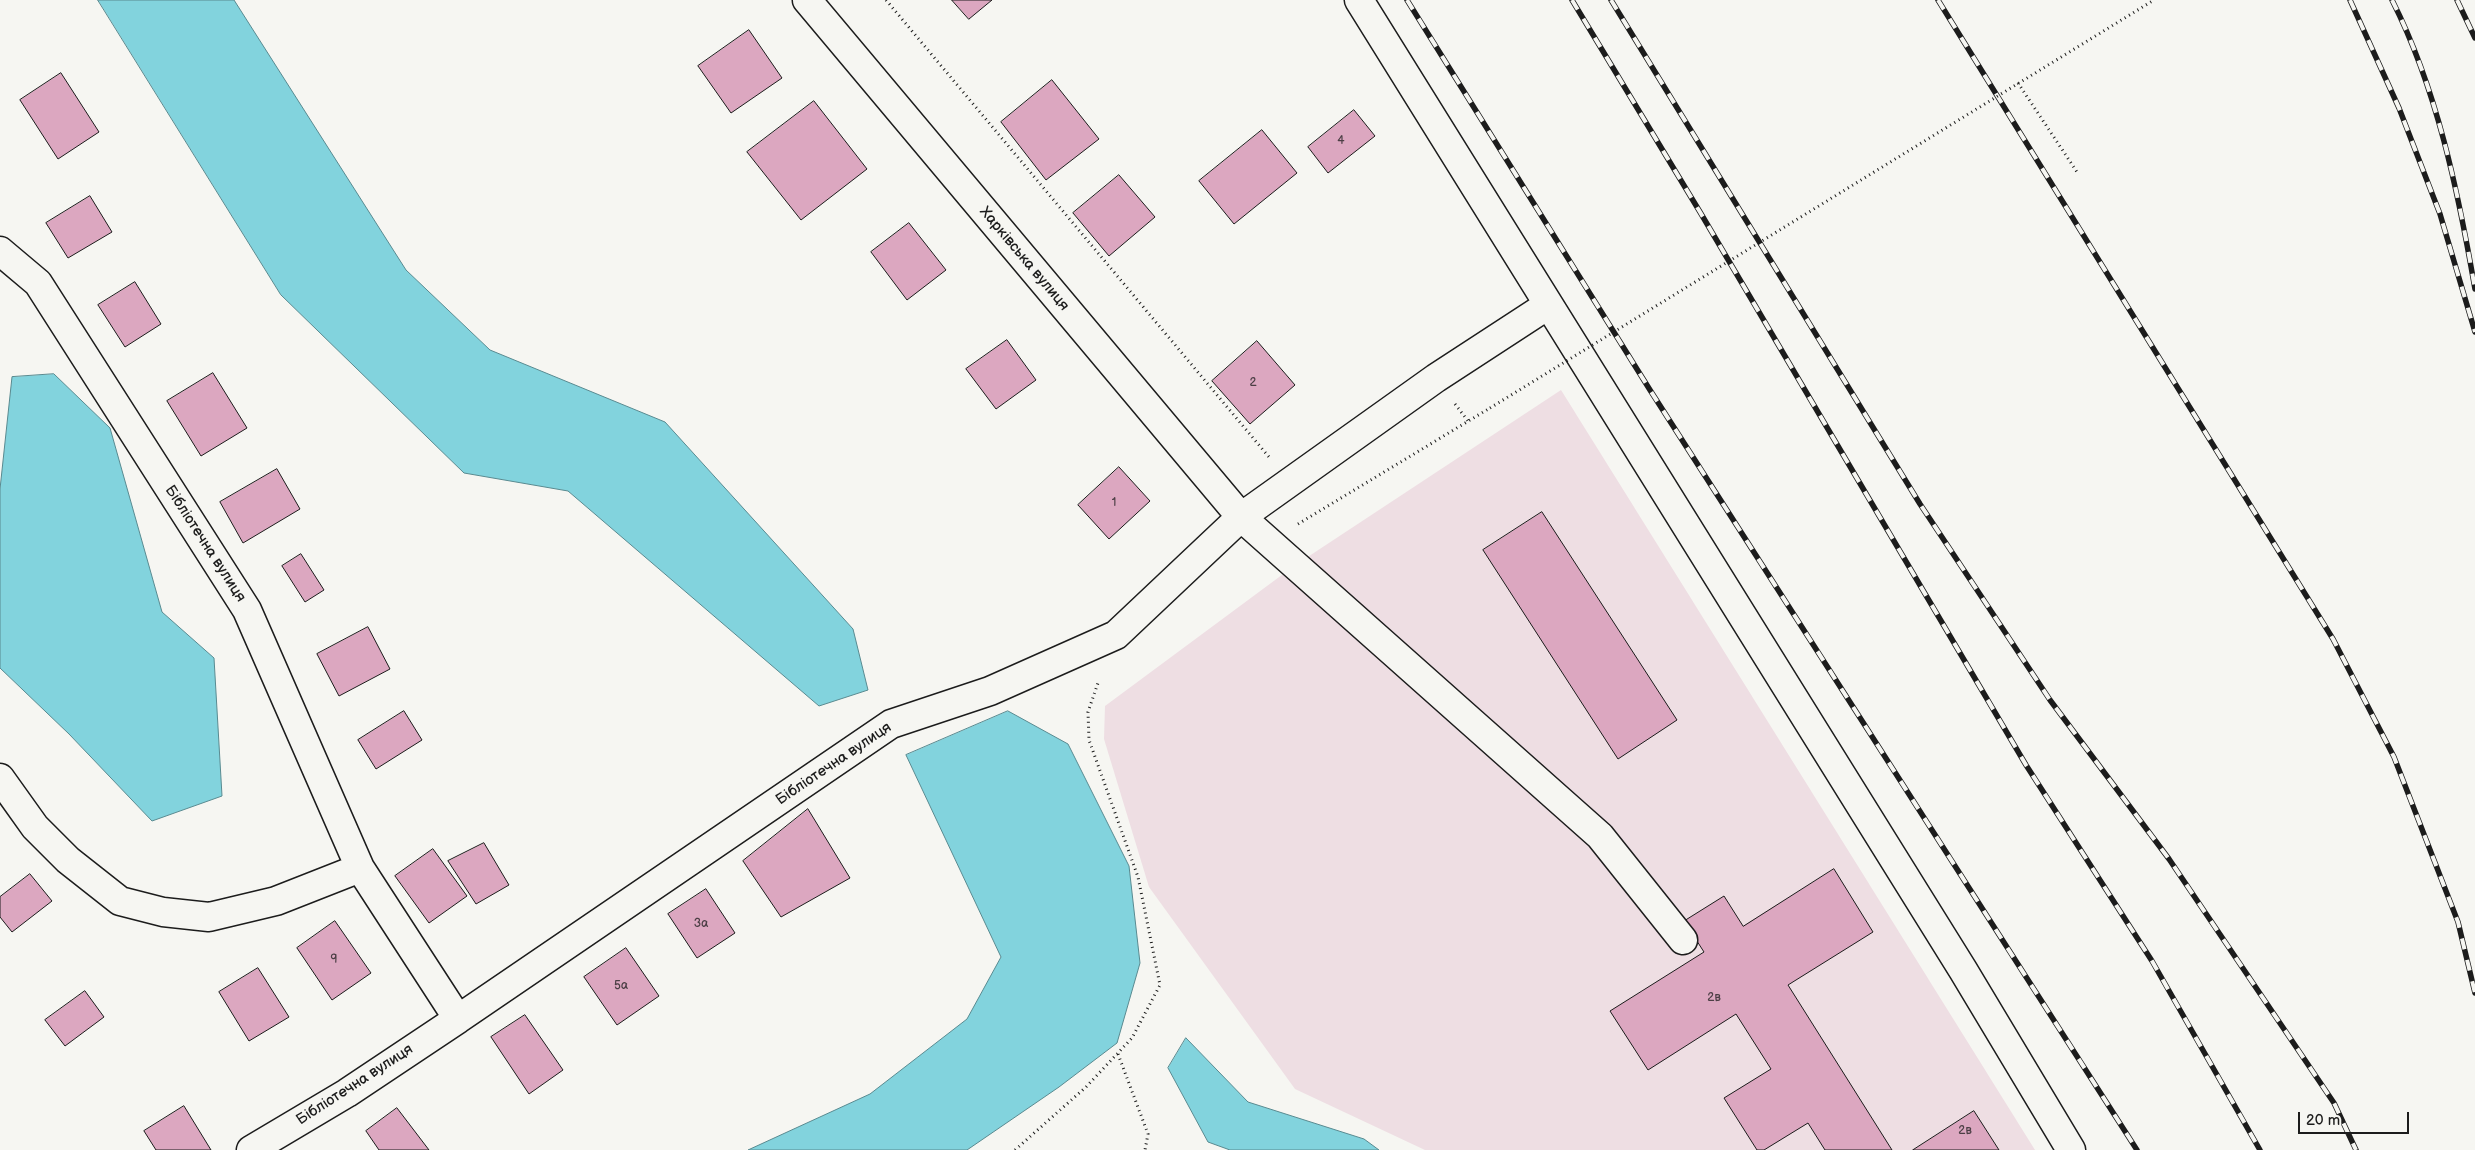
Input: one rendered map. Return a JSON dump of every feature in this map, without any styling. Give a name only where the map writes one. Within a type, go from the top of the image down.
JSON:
[{"type":"street","name":"Харківська вулиця","points":[[807,0],[1241,518],[1600,836],[1683,940]]},
{"type":"street","points":[[1359,0],[1963,970],[2071,1150]]},
{"type":"street","name":"Бібліотечна вулиця","points":[[0,251],[38,283],[247,610],[360,868],[458,1019]]},
{"type":"street","name":"Бібліотечна вулиця","points":[[251,1150],[347,1093],[892,724],[990,691],[1116,635],[1241,518],[1436,378],[1548,305]]},
{"type":"street","points":[[0,778],[35,827],[68,860],[120,901],[155,910],[209,917],[276,901],[360,868]]},
{"type":"path","points":[[886,0],[1290,482]]},
{"type":"path","points":[[1268,542],[1490,408],[2154,0]]},
{"type":"path","points":[[2018,83],[2077,172]]},
{"type":"path","points":[[1015,1150],[1086,1087],[1118,1054],[1132,1038],[1160,985],[1138,877],[1089,740],[1088,712],[1116,635]]},
{"type":"path","points":[[1118,1054],[1148,1134],[1145,1150]]},
{"type":"shaded area","points":[[1561,390],[2035,1150],[1425,1150],[1295,1089],[1149,887],[1104,739],[1105,706],[1294,566]]},
{"type":"water","points":[[98,0],[234,0],[406,270],[490,350],[665,422],[853,629],[868,690],[819,706],[568,491],[464,473],[281,295]]},
{"type":"water","points":[[54,374],[110,428],[162,612],[214,658],[222,796],[152,821],[69,734],[0,668],[0,489],[12,377]]},
{"type":"water","points":[[1008,711],[1068,744],[1129,866],[1140,963],[1117,1043],[1059,1087],[967,1150],[748,1150],[870,1094],[967,1019],[1001,957],[906,755]]},
{"type":"water","points":[[1186,1038],[1248,1102],[1364,1139],[1379,1150],[1230,1150],[1208,1142],[1168,1068]]},
{"type":"building","points":[[952,0],[992,0],[969,19]]},
{"type":"building","points":[[749,30],[782,78],[731,113],[698,66]]},
{"type":"building","points":[[61,73],[99,132],[58,159],[20,100]]},
{"type":"building","points":[[1052,80],[1099,139],[1046,180],[1001,122]]},
{"type":"building","points":[[814,101],[867,169],[801,220],[747,152]]},
{"type":"building","points":[[1354,110],[1375,136],[1328,173],[1308,147]]},
{"type":"building","points":[[1262,130],[1297,173],[1234,224],[1199,181]]},
{"type":"building","points":[[1119,175],[1155,217],[1109,256],[1073,213]]},
{"type":"building","points":[[90,196],[112,232],[68,258],[46,223]]},
{"type":"building","points":[[909,223],[946,270],[907,300],[871,252]]},
{"type":"building","points":[[135,282],[161,324],[125,347],[98,305]]},
{"type":"building","points":[[1007,340],[1036,380],[996,409],[966,369]]},
{"type":"building","points":[[1257,341],[1295,385],[1250,424],[1212,381]]},
{"type":"building","points":[[213,373],[247,428],[201,456],[167,401]]},
{"type":"building","points":[[1119,467],[1150,501],[1109,539],[1078,505]]},
{"type":"building","points":[[277,469],[300,509],[243,543],[220,502]]},
{"type":"building","points":[[1542,512],[1677,720],[1618,759],[1483,550]]},
{"type":"building","points":[[301,554],[324,590],[305,602],[282,566]]},
{"type":"building","points":[[368,627],[390,669],[339,696],[317,654]]},
{"type":"building","points":[[404,711],[422,740],[376,769],[358,740]]},
{"type":"building","points":[[808,809],[850,878],[781,917],[743,861]]},
{"type":"building","points":[[484,843],[509,885],[476,904],[448,861]]},
{"type":"building","points":[[433,849],[467,896],[429,923],[395,876]]},
{"type":"building","points":[[1834,869],[1873,932],[1788,985],[1892,1150],[1825,1150],[1808,1123],[1764,1150],[1757,1150],[1724,1098],[1771,1069],[1736,1014],[1648,1070],[1610,1011],[1704,952],[1684,921],[1724,896],[1743,926]]},
{"type":"building","points":[[30,874],[52,901],[12,932],[0,917],[0,897]]},
{"type":"building","points":[[706,889],[735,933],[697,958],[668,914]]},
{"type":"building","points":[[335,921],[371,973],[332,1000],[297,948]]},
{"type":"building","points":[[626,948],[659,996],[617,1025],[584,977]]},
{"type":"building","points":[[258,968],[289,1017],[249,1041],[219,992]]},
{"type":"building","points":[[85,991],[104,1017],[65,1046],[45,1020]]},
{"type":"building","points":[[525,1015],[563,1070],[529,1094],[491,1037]]},
{"type":"building","points":[[184,1106],[211,1150],[156,1150],[144,1131]]},
{"type":"building","points":[[397,1108],[429,1150],[379,1150],[366,1131]]},
{"type":"building","points":[[1974,1111],[1999,1150],[1913,1150]]},
{"type":"railway","points":[[1407,0],[1650,390],[2137,1150]]},
{"type":"railway","points":[[1572,0],[1700,212],[2026,765],[2152,961],[2260,1150]]},
{"type":"railway","points":[[1611,0],[1920,504],[2050,700],[2169,859],[2334,1103],[2356,1150]]},
{"type":"railway","points":[[1938,0],[2333,639],[2394,757],[2458,922],[2475,993]]},
{"type":"railway","points":[[2350,0],[2399,108],[2440,214],[2475,332]]},
{"type":"railway","points":[[2392,0],[2408,34],[2434,105],[2453,178],[2475,289]]},
{"type":"railway","points":[[2457,0],[2475,38]]}]
